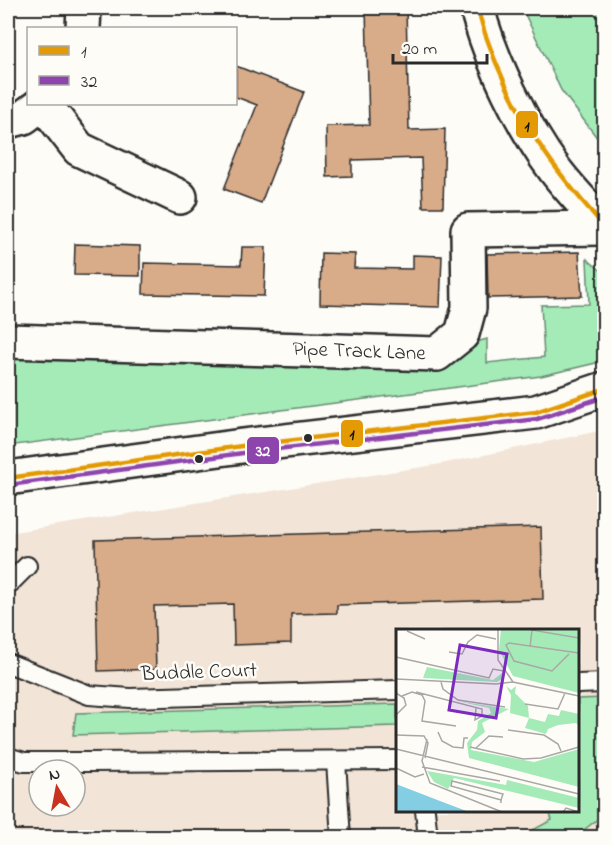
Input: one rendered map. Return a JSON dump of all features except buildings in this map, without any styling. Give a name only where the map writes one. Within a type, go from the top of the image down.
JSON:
[{"type":"street","points":[[83,27],[84,8]]},
{"type":"street","points":[[477,8],[482,28],[511,96],[555,170],[604,227]]},
{"type":"street","points":[[8,121],[24,117],[42,105]]},
{"type":"street","points":[[44,105],[79,149],[180,197]]},
{"type":"street","name":"Pipe Track Lane","points":[[8,341],[437,354],[462,334],[469,308],[468,230],[604,227]]},
{"type":"street","points":[[8,478],[242,446],[536,412],[604,389]]},
{"type":"lane","points":[[8,585],[27,566]]},
{"type":"lane","name":"Buddle Court","points":[[8,663],[89,694],[130,698],[396,690]]},
{"type":"lane","points":[[579,684],[604,683]]},
{"type":"lane","points":[[8,757],[24,762],[396,760]]},
{"type":"lane","points":[[336,761],[341,837]]},
{"type":"lane","points":[[425,812],[428,837]]},
{"type":"shaded area","points":[[604,430],[604,837],[8,838],[8,533],[441,464]]},
{"type":"green space","points":[[522,8],[604,8],[604,147],[561,90]]},
{"type":"green space","points":[[587,259],[604,273],[604,356],[596,363],[541,376],[8,446],[8,354],[463,346],[487,339],[487,363],[544,357],[541,305],[589,304]]},
{"type":"green space","points":[[604,698],[604,814],[575,837],[520,837],[552,820],[549,812],[579,812],[579,699]]},
{"type":"green space","points":[[396,704],[396,726],[73,735],[76,713]]},
{"type":"transit line","name":"1","points":[[477,8],[499,70],[527,125],[562,175],[604,226]]},
{"type":"transit line","name":"1","points":[[8,478],[242,446],[536,412],[604,389]]},
{"type":"transit line","name":"32","points":[[9,485],[243,453],[537,419],[604,397]]}]
